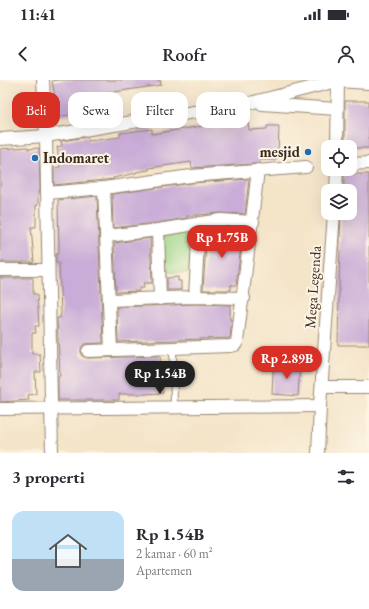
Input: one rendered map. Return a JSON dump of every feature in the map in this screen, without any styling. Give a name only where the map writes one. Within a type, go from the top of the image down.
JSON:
[{"type":"street","points":[[43,80],[46,136],[52,453]]},
{"type":"street","points":[[338,81],[338,140]]},
{"type":"street","points":[[250,103],[338,81],[369,83]]},
{"type":"street","points":[[250,103],[337,109]]},
{"type":"street","points":[[0,139],[46,136],[196,112]]},
{"type":"street","points":[[357,164],[369,163]]},
{"type":"street","points":[[47,193],[104,188],[191,176],[306,167]]},
{"type":"street","points":[[88,351],[235,345],[237,342],[244,298],[258,170]]},
{"type":"street","points":[[104,188],[111,350]]},
{"type":"street","points":[[107,236],[221,220],[253,222]]},
{"type":"street","name":"Mega Legenda","points":[[318,453],[334,220]]},
{"type":"street","points":[[195,297],[199,223]]},
{"type":"street","points":[[158,230],[160,299]]},
{"type":"street","points":[[0,270],[48,270]]},
{"type":"street","points":[[109,300],[195,297],[244,298]]},
{"type":"street","points":[[322,387],[369,387]]},
{"type":"street","points":[[0,408],[320,406]]},
{"type":"lane","points":[[173,348],[174,407]]},
{"type":"green space","points":[[193,232],[190,273],[164,272],[163,236]]},
{"type":"building","points":[[160,80],[161,85],[114,92],[68,92],[68,115],[60,116],[60,92],[54,92],[52,81]]},
{"type":"building","points":[[345,101],[369,101],[369,148],[357,148],[357,140],[345,140]]},
{"type":"building","points":[[267,126],[279,126],[278,156],[276,156],[276,160],[260,160],[260,163],[254,164],[192,168],[191,162],[149,168],[149,170],[113,178],[114,179],[54,185],[54,168],[60,167],[57,147],[62,146],[61,141],[87,137],[88,141],[120,137],[120,133],[152,129],[152,134],[196,127],[249,128],[249,130],[267,129]]},
{"type":"building","points":[[28,147],[28,149],[39,148],[40,191],[38,191],[38,205],[36,205],[36,227],[31,227],[34,262],[0,262],[0,149]]},
{"type":"building","points":[[369,174],[369,345],[338,345],[341,220],[357,220],[357,184],[344,184],[344,176]]},
{"type":"building","points":[[249,179],[245,214],[220,213],[187,216],[187,218],[157,223],[113,228],[112,194],[192,183]]},
{"type":"building","points":[[97,196],[103,343],[84,344],[81,348],[81,355],[88,358],[160,356],[163,393],[119,394],[119,400],[58,400],[58,376],[60,376],[57,318],[60,318],[61,313],[59,263],[56,263],[56,254],[58,254],[59,249],[58,200]]},
{"type":"building","points":[[221,228],[238,229],[238,232],[243,232],[236,285],[231,285],[231,290],[203,290],[207,230]]},
{"type":"building","points":[[150,238],[152,283],[143,283],[144,288],[139,288],[139,291],[116,292],[114,243]]},
{"type":"building","points":[[178,277],[178,281],[181,281],[181,290],[167,290],[167,278]]},
{"type":"building","points":[[0,278],[33,278],[33,294],[37,294],[39,326],[35,326],[36,333],[32,333],[32,354],[40,354],[41,372],[35,372],[36,394],[28,395],[29,400],[0,402]]},
{"type":"building","points":[[195,304],[230,305],[230,320],[232,320],[230,338],[118,342],[117,307]]},
{"type":"building","points":[[282,363],[300,364],[298,396],[272,394],[273,370],[282,370]]},
{"type":"place","name":"mesjid","points":[[308,152]]},
{"type":"place","name":"Indomaret","points":[[35,158]]}]
